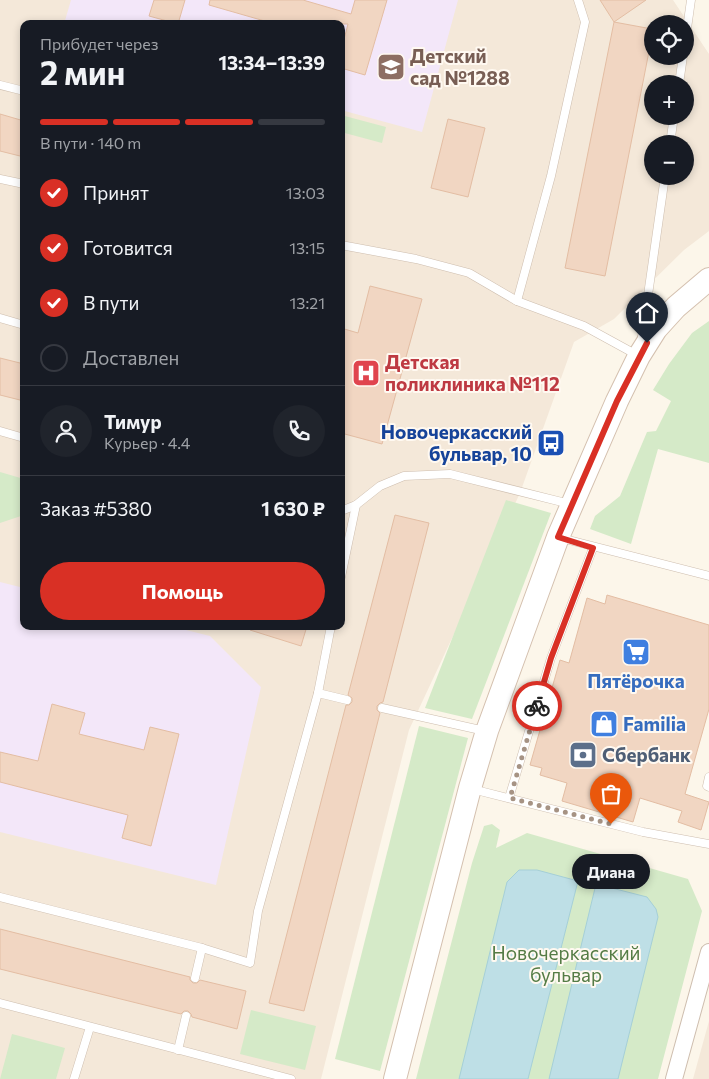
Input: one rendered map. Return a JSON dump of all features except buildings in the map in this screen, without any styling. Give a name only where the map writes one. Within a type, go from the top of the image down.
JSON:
[{"type":"street","points":[[395,1079],[428,946],[487,731],[558,537],[617,401],[639,356],[656,329],[676,307],[709,279]]},
{"type":"street","points":[[674,1079],[709,952]]},
{"type":"lane","points":[[518,301],[551,176],[585,22],[578,0]]},
{"type":"lane","points":[[689,15],[691,0]]},
{"type":"lane","points":[[0,85],[20,90]]},
{"type":"lane","points":[[0,179],[20,183]]},
{"type":"lane","points":[[345,247],[416,259],[470,273],[518,301],[584,326],[639,356],[664,185]]},
{"type":"lane","points":[[0,318],[20,324]]},
{"type":"lane","points":[[0,431],[20,437]]},
{"type":"lane","points":[[345,509],[356,505],[380,486],[404,476],[450,474],[572,504]]},
{"type":"lane","points":[[345,558],[356,505]]},
{"type":"lane","points":[[558,537],[593,548],[709,576]]},
{"type":"lane","points":[[510,798],[551,658],[593,548]]},
{"type":"lane","points":[[0,897],[250,962],[258,911],[318,693],[330,630]]},
{"type":"lane","points":[[318,693],[347,700]]},
{"type":"lane","points":[[382,708],[487,731]]},
{"type":"lane","points":[[709,777],[707,786],[709,787]]},
{"type":"lane","points":[[470,788],[643,832],[709,844]]},
{"type":"lane","points":[[195,978],[202,948]]},
{"type":"lane","points":[[0,1003],[291,1079]]},
{"type":"lane","points":[[178,1050],[186,1016]]},
{"type":"lane","points":[[74,1079],[90,1027]]},
{"type":"shaded area","points":[[0,0],[673,0],[683,15],[644,15],[644,65],[694,65],[694,32],[709,54],[709,231],[684,250],[614,319],[574,342],[520,493],[409,730],[321,1079],[0,1079]]},
{"type":"shaded area","name":"Детский сад №1288","points":[[71,0],[458,0],[422,132],[345,111],[345,20],[65,20]]},
{"type":"shaded area","points":[[0,582],[20,587],[20,630],[186,630],[210,636],[261,687],[216,885],[0,832]]},
{"type":"shaded area","points":[[709,1021],[709,1079],[693,1079]]},
{"type":"green space","points":[[345,116],[386,127],[382,143],[345,133]]},
{"type":"green space","points":[[709,321],[709,463],[658,449],[631,544],[590,529],[595,516],[620,496],[647,432],[656,431],[671,401],[653,390],[692,333]]},
{"type":"green space","points":[[0,472],[20,478],[20,516],[0,523]]},
{"type":"green space","points":[[506,500],[551,513],[472,719],[425,708]]},
{"type":"green space","points":[[419,726],[468,738],[380,1071],[335,1059]]},
{"type":"green space","name":"Новочеркасский бульвар","points":[[492,824],[500,830],[496,848],[527,833],[688,879],[702,911],[658,1079],[416,1079],[472,863],[484,826]]},
{"type":"green space","points":[[251,1010],[316,1026],[305,1070],[240,1054]]},
{"type":"green space","points":[[12,1034],[65,1048],[56,1079],[0,1079]]},
{"type":"water","points":[[519,870],[537,870],[578,881],[528,1079],[459,1079],[507,882]]},
{"type":"water","points":[[596,884],[647,897],[656,909],[658,917],[618,1079],[549,1079]]},
{"type":"way so far","points":[[537,706],[510,798],[611,824]]},
{"type":"place","name":"Детский сад №1288","points":[[391,67]]},
{"type":"place","name":"Детская поликлиника №112","points":[[366,373]]},
{"type":"place","name":"Новочеркасский бульвар, 10","points":[[551,443]]},
{"type":"place","name":"Пятёрочка","points":[[636,652]]},
{"type":"place","name":"Familia","points":[[604,724]]},
{"type":"place","name":"Сбербанк","points":[[583,755]]},
{"type":"place","name":"Диана","points":[[611,824]]},
{"type":"route","points":[[537,706],[551,658],[593,548],[558,537],[617,401],[647,343]]}]
